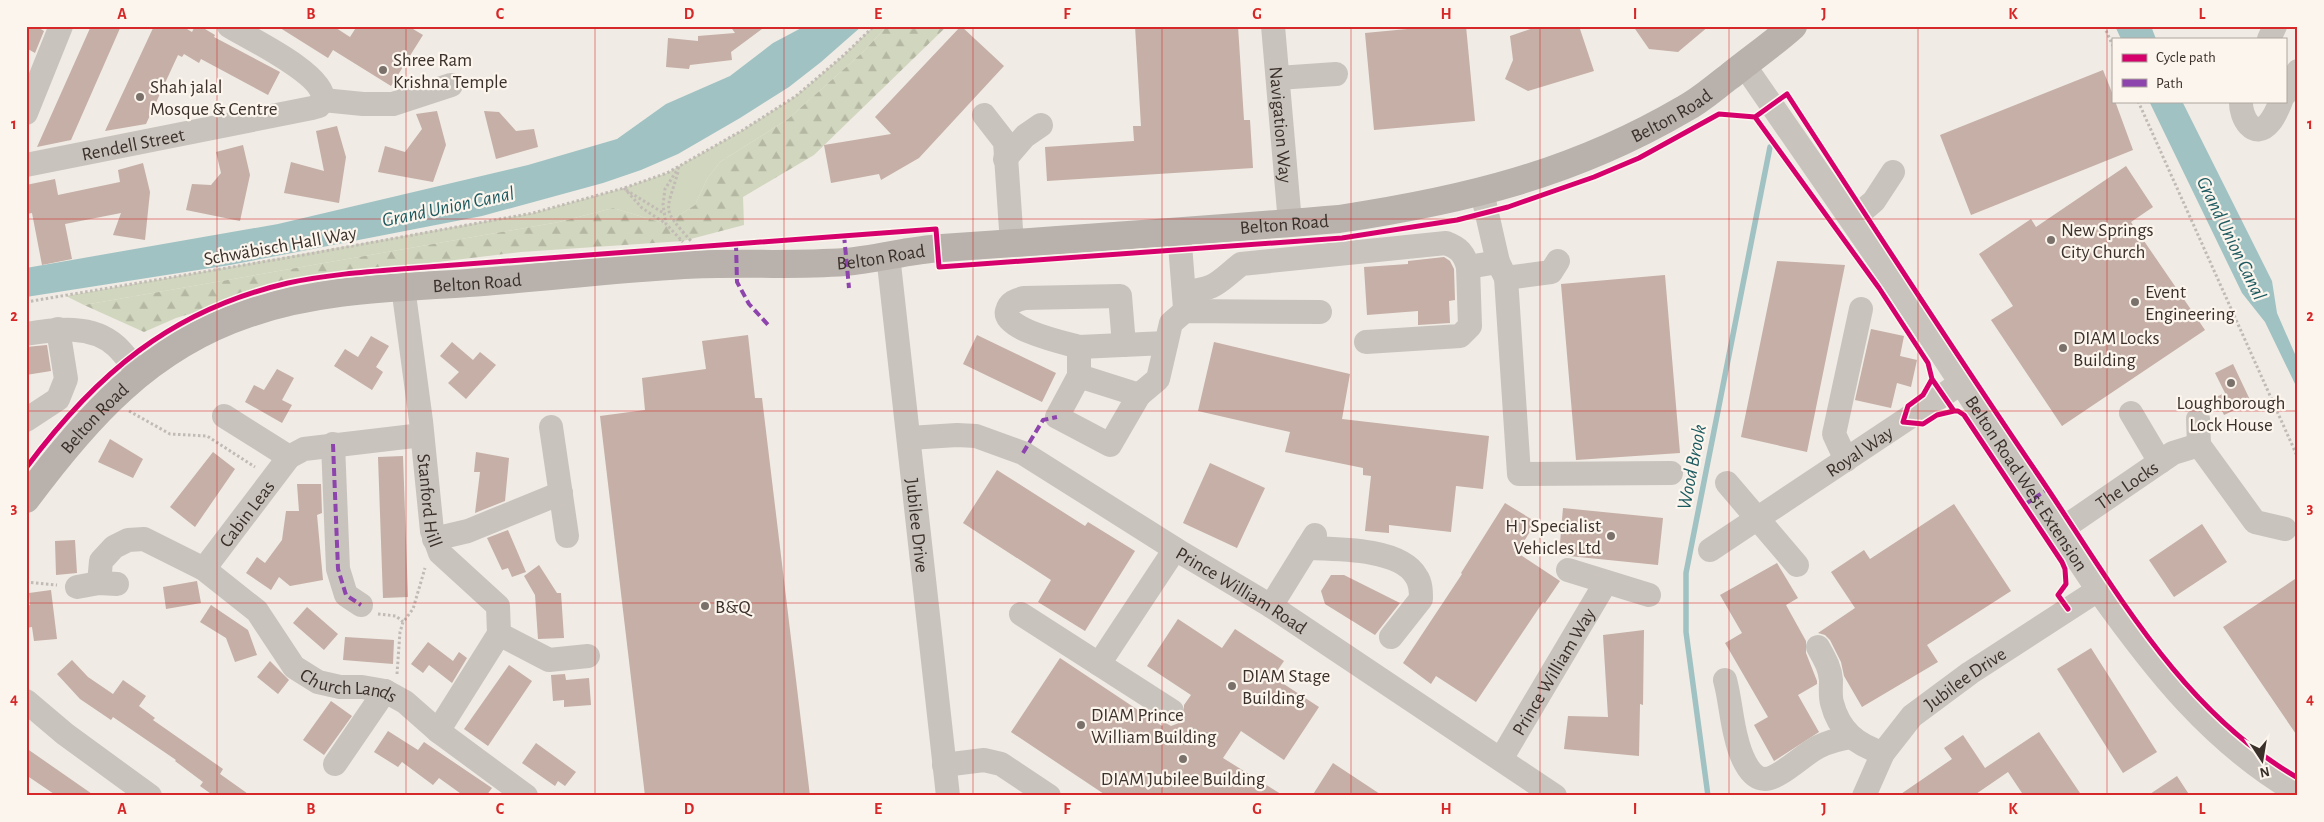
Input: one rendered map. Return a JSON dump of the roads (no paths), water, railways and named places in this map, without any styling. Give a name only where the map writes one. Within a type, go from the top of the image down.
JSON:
[{"type":"main road","name":"Belton Road","points":[[26,499],[79,431],[139,373],[170,350],[208,330],[247,314],[292,301],[334,294],[403,287],[564,276],[690,255],[847,262],[938,248],[1179,232],[1340,219],[1388,212],[1482,192],[1537,177],[1629,140],[1686,109],[1793,26]]},
{"type":"street","points":[[26,113],[33,75],[61,26]]},
{"type":"street","points":[[229,26],[298,67],[318,84],[324,93],[324,100],[362,104],[393,104],[451,85]]},
{"type":"street","name":"Navigation Way","points":[[1273,26],[1290,223]]},
{"type":"street","points":[[2269,38],[2275,26]]},
{"type":"street","name":"Belton Road West Extension","points":[[1744,65],[1852,220],[2098,590],[2133,639],[2184,702],[2244,757],[2298,793]]},
{"type":"street","points":[[2286,92],[2298,71]]},
{"type":"street","points":[[1278,78],[1336,74]]},
{"type":"street","name":"Rendell Street","points":[[26,165],[312,108],[319,106],[324,100]]},
{"type":"street","points":[[2241,102],[2240,111],[2245,122],[2252,129],[2257,129],[2270,122],[2280,102]]},
{"type":"street","points":[[984,114],[1005,142],[1012,244]]},
{"type":"street","points":[[1005,159],[1025,136],[1041,124]]},
{"type":"street","points":[[1852,220],[1874,201],[1893,172]]},
{"type":"street","points":[[1482,192],[1502,270],[1519,474],[1671,473]]},
{"type":"street","points":[[1179,232],[1185,302]]},
{"type":"street","points":[[1078,347],[1079,376],[1057,417],[1110,445],[1139,394],[1158,379],[1170,323],[1185,302],[1211,287],[1241,264],[1446,243],[1455,246],[1464,254],[1468,266],[1470,326],[1466,332],[1460,336],[1366,342]]},
{"type":"street","name":"Jubilee Drive","points":[[888,255],[948,796]]},
{"type":"street","points":[[1468,266],[1502,270],[1552,272],[1558,261]]},
{"type":"street","name":"Stanford Hill","points":[[403,287],[434,539],[440,553],[498,606],[499,634]]},
{"type":"street","points":[[1124,345],[1120,296],[1024,298],[1012,302],[1007,309],[1006,316],[1009,321],[1016,325],[1039,337],[1078,347],[1124,345],[1166,343]]},
{"type":"street","points":[[1185,302],[1320,312]]},
{"type":"street","points":[[1846,460],[1834,434],[1861,310]]},
{"type":"street","points":[[26,334],[58,329],[96,333],[116,346],[139,373]]},
{"type":"street","points":[[26,420],[58,400],[66,379],[58,329]]},
{"type":"street","points":[[1079,376],[1139,394]]},
{"type":"street","name":"Royal Way","points":[[1710,550],[1758,520],[1960,383]]},
{"type":"street","points":[[2131,413],[2160,462]]},
{"type":"street","points":[[224,416],[289,457],[304,449],[333,444],[422,435]]},
{"type":"street","points":[[2198,419],[2199,445],[2255,522],[2285,529]]},
{"type":"street","points":[[551,427],[567,536]]},
{"type":"street","name":"Prince William Road","points":[[908,438],[957,434],[976,436],[1009,446],[1023,453],[1175,549],[1271,606],[1555,796]]},
{"type":"street","points":[[333,444],[338,569],[346,595],[361,605]]},
{"type":"street","name":"The Locks","points":[[2059,531],[2173,453],[2199,445]]},
{"type":"street","name":"Cabin Leas","points":[[204,569],[289,457]]},
{"type":"street","points":[[1727,483],[1797,564]]},
{"type":"street","points":[[434,539],[468,531],[561,493]]},
{"type":"street","name":"Church Lands","points":[[98,585],[101,561],[114,547],[128,540],[144,539],[204,569],[257,611],[294,667],[318,682],[340,687],[362,687],[390,694],[405,702],[438,731],[526,796]]},
{"type":"street","points":[[1271,606],[1312,540],[1385,556],[1403,564],[1416,575],[1421,587],[1421,599],[1391,636]]},
{"type":"street","points":[[1099,664],[1175,549]]},
{"type":"street","name":"Prince William Way","points":[[1568,570],[1649,595]]},
{"type":"street","name":"Prince William Way","points":[[1501,759],[1606,582]]},
{"type":"street","name":"Jubilee Drive","points":[[1864,796],[1883,753],[1912,716],[1936,696],[2098,590]]},
{"type":"street","points":[[1021,614],[1172,710]]},
{"type":"street","points":[[438,731],[499,634],[549,660],[588,656]]},
{"type":"street","points":[[1818,647],[1829,669],[1832,705],[1851,737],[1864,746],[1883,753]]},
{"type":"street","points":[[1724,680],[1736,737],[1746,764],[1755,776],[1765,779],[1776,775],[1817,748],[1836,740],[1851,737]]},
{"type":"street","points":[[335,764],[390,694]]},
{"type":"street","points":[[26,701],[64,734],[150,796]]},
{"type":"street","points":[[944,765],[984,760],[1001,764],[1049,796]]},
{"type":"water","name":"Grand Union Canal","points":[[805,26],[862,26],[789,87],[678,154],[641,170],[603,183],[482,216],[230,265],[26,297],[26,268],[278,224],[528,165],[617,139],[666,104],[730,76],[773,43]]},
{"type":"water","points":[[2115,26],[2151,26],[2156,38],[2121,38]]},
{"type":"water","name":"Grand Union Canal","points":[[2149,102],[2182,102],[2272,281],[2277,313],[2298,361],[2298,390],[2265,322],[2242,293]]},
{"type":"waterway","name":"Wood Brook","points":[[1708,796],[1686,632],[1686,573],[1770,147]]},
{"type":"place","name":"Shree Ram Krishna Temple","points":[[383,70]]},
{"type":"place","name":"Shah jalal Mosque & Centre","points":[[140,97]]},
{"type":"place","name":"New Springs City Church","points":[[2051,240]]},
{"type":"place","name":"Event Engineering","points":[[2135,302]]},
{"type":"place","name":"DIAM Locks Building","points":[[2063,348]]},
{"type":"place","name":"Loughborough Lock House","points":[[2231,383]]},
{"type":"place","name":"H J Specialist Vehicles Ltd","points":[[1611,536]]},
{"type":"place","name":"B&Q","points":[[705,606]]},
{"type":"place","name":"DIAM Stage Building","points":[[1232,686]]},
{"type":"place","name":"DIAM Prince William Building","points":[[1081,725]]},
{"type":"place","name":"DIAM Jubilee Building","points":[[1183,759]]}]
